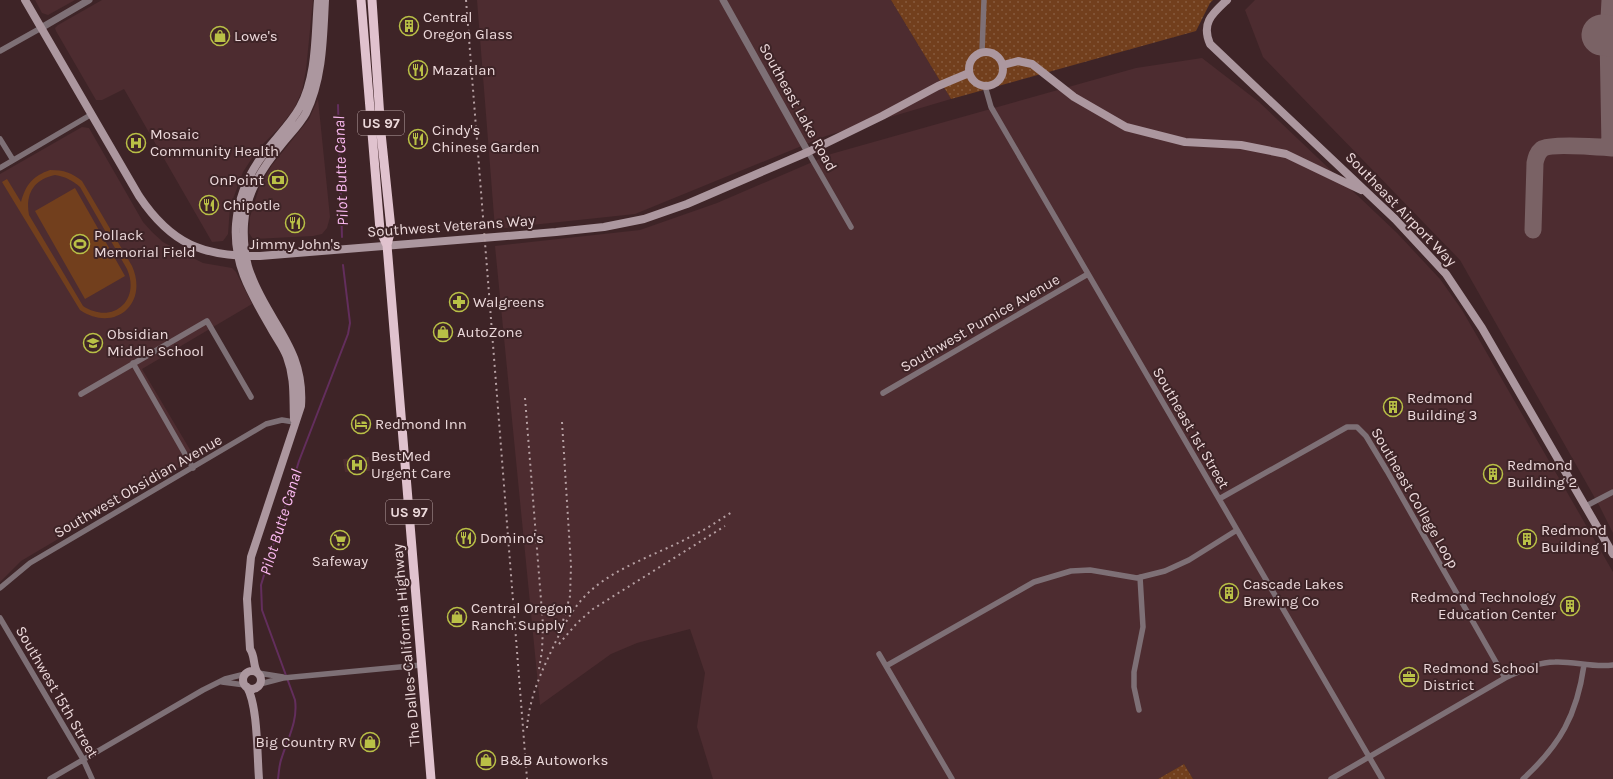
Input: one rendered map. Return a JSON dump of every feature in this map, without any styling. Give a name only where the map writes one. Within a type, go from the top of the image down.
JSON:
[{"type":"highway","name":"The Dalles-California Highway","points":[[361,0],[380,230],[387,245]]},
{"type":"highway","name":"The Dalles-California Highway","points":[[372,0],[381,133],[391,229],[387,245],[430,779]]},
{"type":"main road","name":"Southwest Veterans Way","points":[[25,0],[139,196],[160,225],[172,235],[186,243],[214,252],[242,256],[556,232],[604,227],[644,219],[687,204],[808,152],[933,89],[969,73]]},
{"type":"main road","points":[[259,779],[254,712],[250,692],[243,679],[249,668],[248,653],[250,649],[247,599],[251,557],[300,406],[302,393],[297,365],[289,345],[250,275],[242,256],[237,220],[244,191],[258,162],[300,107],[308,87],[312,68],[318,0]]},
{"type":"main road","points":[[242,256],[245,213],[255,182],[270,159],[302,119],[313,97],[318,78],[325,0]]},
{"type":"main road","name":"Southeast Airport Way","points":[[1227,0],[1211,17],[1206,26],[1210,44],[1278,106],[1419,244],[1457,289],[1482,328],[1613,554]]},
{"type":"main road","points":[[982,52],[988,52],[998,56],[1003,65],[1002,76],[995,84],[985,86],[975,82],[969,73],[970,62],[977,54],[982,52]]},
{"type":"main road","points":[[1003,65],[1018,62],[1032,64],[1074,97],[1126,127],[1186,142],[1241,145],[1286,154],[1366,192]]},
{"type":"main road","points":[[250,649],[253,652],[254,667],[261,679],[257,708],[254,712]]},
{"type":"main road","points":[[246,673],[251,671],[258,672]]},
{"type":"main road","points":[[246,686],[252,689],[259,685]]},
{"type":"street","points":[[0,51],[89,0]]},
{"type":"street","name":"Southeast Lake Road","points":[[723,0],[851,227]]},
{"type":"street","points":[[982,52],[984,0]]},
{"type":"street","name":"Southeast 1st Street","points":[[985,86],[992,108],[1382,779]]},
{"type":"street","points":[[0,168],[92,114]]},
{"type":"street","points":[[0,138],[13,160]]},
{"type":"street","name":"Southwest Pumice Avenue","points":[[883,393],[1088,274]]},
{"type":"street","points":[[81,394],[207,321],[251,397]]},
{"type":"street","points":[[133,364],[193,468]]},
{"type":"street","name":"Southwest Obsidian Avenue","points":[[0,588],[30,562],[266,424],[282,420],[294,422]]},
{"type":"street","name":"Southeast College Loop","points":[[1219,499],[1347,427],[1357,427],[1366,436],[1505,678]]},
{"type":"street","points":[[1586,506],[1613,492]]},
{"type":"street","points":[[886,666],[1034,582],[1072,571],[1090,570],[1116,575],[1140,577],[1165,571],[1177,566],[1237,530]]},
{"type":"street","points":[[1139,710],[1134,687],[1134,672],[1143,627],[1140,577]]},
{"type":"street","name":"Southwest 15th Street","points":[[0,618],[83,760],[92,779]]},
{"type":"street","points":[[879,654],[952,779]]},
{"type":"street","points":[[1332,779],[1505,678],[1531,666],[1554,662],[1584,665],[1613,665]]},
{"type":"street","points":[[259,685],[283,678],[421,665]]},
{"type":"street","points":[[1523,779],[1544,760],[1568,723],[1580,689],[1584,665]]},
{"type":"street","points":[[258,672],[283,678]]},
{"type":"street","points":[[50,779],[203,690],[222,682],[225,679],[246,673]]},
{"type":"street","points":[[222,682],[226,684],[246,686]]},
{"type":"shaded area","points":[[35,0],[75,0],[48,15],[42,13]]},
{"type":"shaded area","points":[[102,0],[313,0],[306,70],[302,91],[294,109],[279,128],[258,149],[243,172],[230,207],[228,234],[223,241],[212,242],[124,89],[102,100],[96,100],[56,31],[55,28],[58,25]]},
{"type":"shaded area","points":[[477,0],[891,0],[951,99],[826,136],[635,214],[495,229]]},
{"type":"shaded area","points":[[891,0],[1213,0],[1196,31],[951,99]]},
{"type":"shaded area","points":[[1255,0],[1613,0],[1613,533],[1600,507],[1460,260],[1263,57],[1245,10]]},
{"type":"shaded area","points":[[1202,58],[1259,102],[1397,233],[1440,279],[1462,310],[1613,572],[1613,779],[1193,779],[1184,764],[1158,779],[713,779],[697,727],[705,673],[690,629],[637,643],[611,654],[540,705],[495,246],[640,230],[717,203],[831,154],[1136,68]]},
{"type":"shaded area","points":[[318,99],[330,217],[327,228],[322,234],[313,236],[253,239],[249,233],[250,217],[260,185],[272,165],[309,119]]},
{"type":"shaded area","name":"Obsidian Middle School","points":[[82,127],[89,128],[143,222],[152,232],[163,242],[203,263],[232,268],[236,272],[252,304],[142,369],[195,458],[21,561],[0,582],[0,174]]},
{"type":"shaded area","points":[[50,170],[64,171],[82,181],[132,266],[136,280],[136,292],[132,303],[125,311],[116,316],[105,318],[93,316],[80,310],[2,182],[7,179],[21,202],[25,190],[31,182],[44,172]],"holes":[[[55,175],[69,179],[80,187],[127,269],[130,281],[130,291],[127,300],[121,307],[113,311],[104,313],[94,311],[83,306],[29,215],[28,200],[36,184],[48,177]]]},
{"type":"shaded area","name":"Pollack Memorial Field","points":[[75,188],[125,276],[85,299],[35,211]]},
{"type":"shaded area","name":"BestMed Urgent Care","points":[[369,457],[370,471],[345,472],[343,459]]},
{"type":"shaded area","points":[[1184,764],[1193,779],[1158,779]]},
{"type":"waterway","name":"Pilot Butte Canal","points":[[338,105],[342,237]]},
{"type":"waterway","name":"Pilot Butte Canal","points":[[278,779],[281,760],[290,736],[296,708],[295,700],[262,610],[261,585],[299,461],[348,334],[350,323],[343,265]]},
{"type":"taxiway","points":[[1610,0],[1608,36],[1610,147]]},
{"type":"taxiway","points":[[1533,230],[1535,163],[1540,151],[1547,147],[1555,146],[1613,148]]},
{"type":"runway","points":[[1602,35],[1613,36]]},
{"type":"railway","points":[[466,0],[527,779]]},
{"type":"railway","points":[[525,398],[543,625],[542,651],[539,669]]},
{"type":"railway","points":[[562,422],[571,566],[570,596],[563,621]]},
{"type":"railway","points":[[527,728],[532,700],[545,665],[565,623],[587,594],[610,576],[636,562],[677,544],[732,512]]},
{"type":"railway","points":[[559,644],[577,623],[593,609],[725,526]]},
{"type":"place","name":"Central Oregon Glass","points":[[409,26]]},
{"type":"place","name":"Lowe's","points":[[220,36]]},
{"type":"place","name":"Mazatlan","points":[[418,70]]},
{"type":"place","name":"Cindy's Chinese Garden","points":[[418,139]]},
{"type":"place","name":"Mosaic Community Health","points":[[136,143]]},
{"type":"place","name":"OnPoint","points":[[278,180]]},
{"type":"place","name":"Chipotle","points":[[209,205]]},
{"type":"place","name":"Jimmy John's","points":[[295,223]]},
{"type":"place","name":"Pollack Memorial Field","points":[[80,244]]},
{"type":"place","name":"Walgreens","points":[[459,302]]},
{"type":"place","name":"AutoZone","points":[[443,332]]},
{"type":"place","name":"Obsidian Middle School","points":[[93,343]]},
{"type":"place","name":"Redmond Building 3","points":[[1393,407]]},
{"type":"place","name":"Redmond Inn","points":[[361,424]]},
{"type":"place","name":"BestMed Urgent Care","points":[[357,465]]},
{"type":"place","name":"Redmond Building 2","points":[[1493,474]]},
{"type":"place","name":"Domino's","points":[[466,538]]},
{"type":"place","name":"Redmond Building 1","points":[[1527,539]]},
{"type":"place","name":"Safeway","points":[[340,540]]},
{"type":"place","name":"Cascade Lakes Brewing Co","points":[[1229,593]]},
{"type":"place","name":"Redmond Technology Education Center","points":[[1570,606]]},
{"type":"place","name":"Central Oregon Ranch Supply","points":[[457,617]]},
{"type":"place","name":"Redmond School District","points":[[1409,677]]},
{"type":"place","name":"Big Country RV","points":[[370,742]]},
{"type":"place","name":"B&B Autoworks","points":[[486,760]]}]
